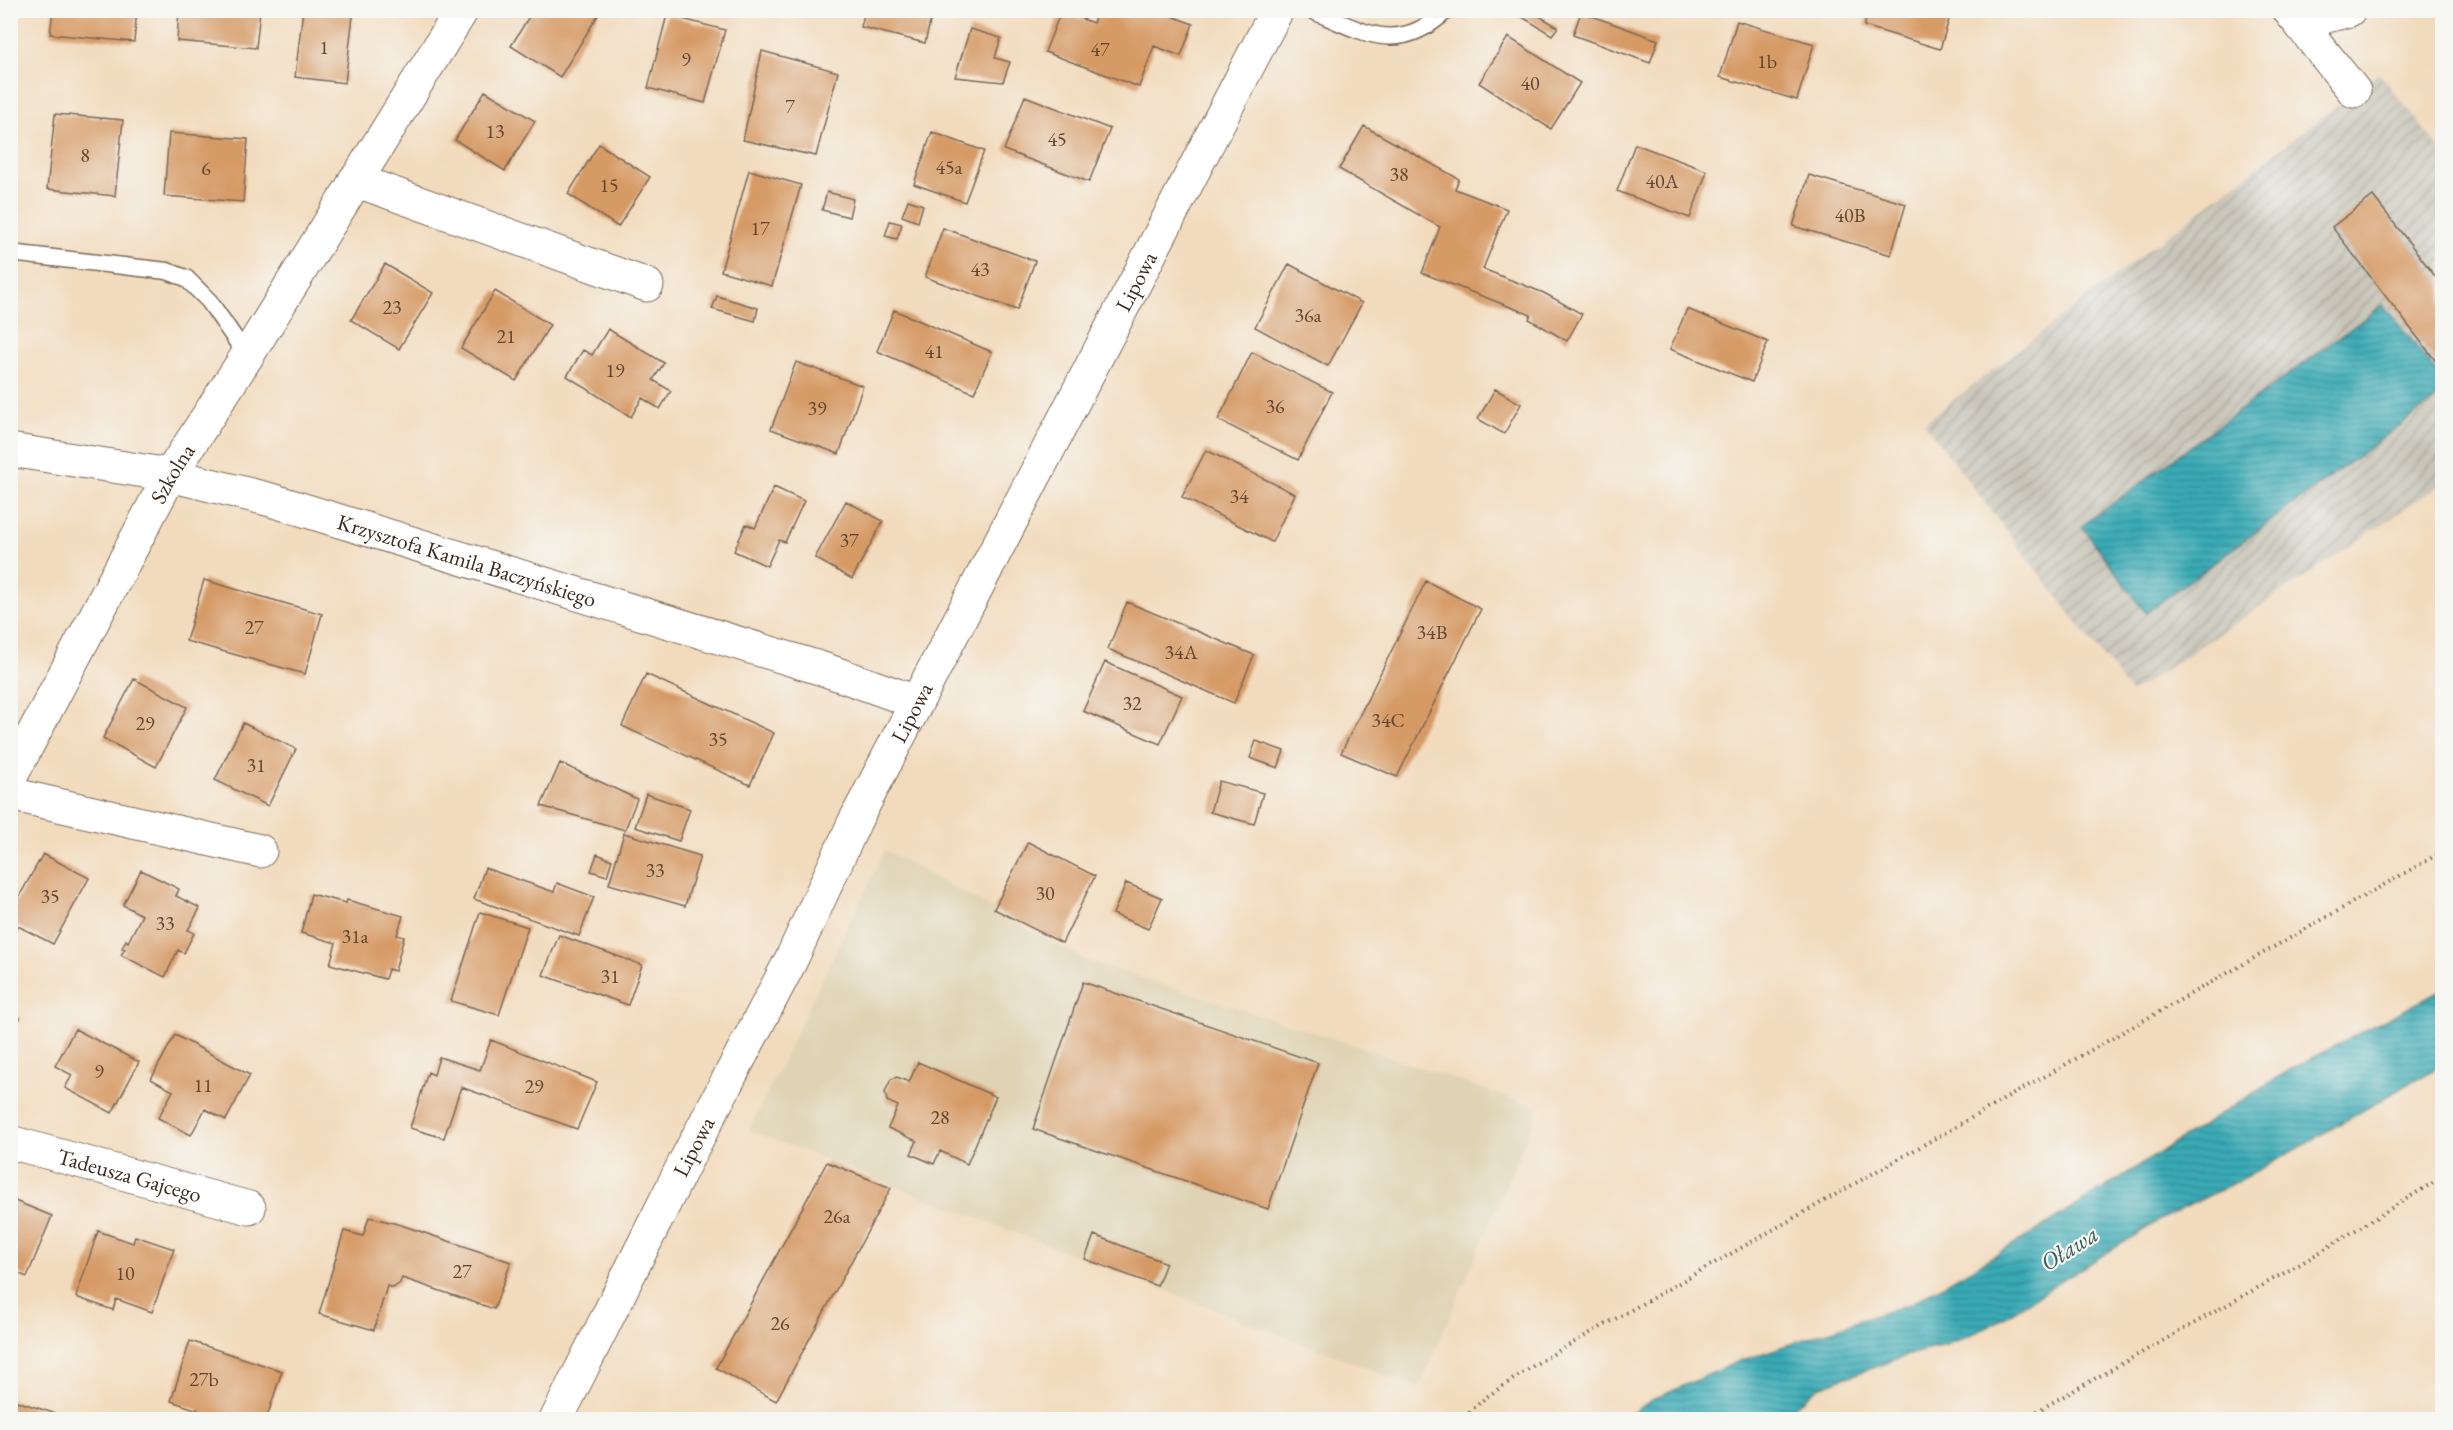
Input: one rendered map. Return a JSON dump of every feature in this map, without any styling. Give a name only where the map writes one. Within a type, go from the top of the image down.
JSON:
[{"type":"street","name":"Szkolna","points":[[10,778],[170,475],[247,356],[462,10]]},
{"type":"street","name":"Lipowa","points":[[556,1419],[791,960],[855,820],[1277,10]]},
{"type":"street","points":[[2291,13],[2308,21],[2349,10]]},
{"type":"street","points":[[2291,13],[2354,91]]},
{"type":"street","points":[[355,180],[647,285]]},
{"type":"street","name":"Krzysztofa Kamila Baczyńskiego","points":[[10,450],[170,475],[271,500],[826,670],[916,702]]},
{"type":"street","points":[[10,794],[260,851]]},
{"type":"street","name":"Tadeusza Gajcego","points":[[10,1142],[249,1208]]},
{"type":"lane","points":[[1311,10],[1378,36],[1399,38],[1420,32],[1447,10]]},
{"type":"lane","points":[[10,253],[167,271],[186,278],[209,301],[247,356]]},
{"type":"path","points":[[1460,1419],[1485,1398],[1539,1362],[2442,852]]},
{"type":"path","points":[[2021,1419],[2302,1263],[2442,1177]]},
{"type":"shaded area","points":[[2379,73],[2442,152],[2442,484],[2131,693],[1924,423]]},
{"type":"shaded area","points":[[885,850],[1085,960],[1342,1041],[1539,1108],[1419,1388],[749,1130]]},
{"type":"water","points":[[2383,305],[2442,379],[2442,394],[2146,613],[2082,526]]},
{"type":"water","name":"Oława","points":[[2442,990],[2442,1065],[2258,1171],[2158,1221],[1988,1327],[1946,1345],[1905,1356],[1819,1387],[1783,1416],[1772,1419],[1623,1419],[1652,1400],[1737,1362],[1912,1303],[2035,1232],[2293,1068]]},
{"type":"building","points":[[53,10],[137,10],[134,42],[50,34]]},
{"type":"building","points":[[179,10],[260,10],[256,48],[177,41]]},
{"type":"building","points":[[303,10],[353,16],[345,83],[295,77]]},
{"type":"building","points":[[533,10],[597,10],[600,12],[560,77],[511,46]]},
{"type":"building","points":[[865,10],[933,10],[925,43],[861,27]]},
{"type":"building","points":[[1098,10],[1156,10],[1193,24],[1181,56],[1154,46],[1139,87],[1045,52],[1061,11],[1093,23]]},
{"type":"building","points":[[1519,10],[1529,10],[1558,27],[1552,35],[1517,14]]},
{"type":"building","points":[[1869,10],[1952,10],[1940,49],[1864,26]]},
{"type":"building","points":[[1581,12],[1658,40],[1650,63],[1573,35]]},
{"type":"building","points":[[667,15],[725,30],[705,103],[648,88]]},
{"type":"building","points":[[1737,21],[1814,44],[1797,100],[1720,77]]},
{"type":"building","points":[[970,29],[1001,38],[995,58],[1010,62],[1003,82],[955,77]]},
{"type":"building","points":[[1508,37],[1580,83],[1551,129],[1479,83]]},
{"type":"building","points":[[762,51],[838,72],[816,156],[743,140]]},
{"type":"building","points":[[485,91],[535,121],[505,171],[455,140]]},
{"type":"building","points":[[1025,96],[1110,129],[1089,182],[1004,150]]},
{"type":"building","points":[[55,114],[123,120],[115,196],[47,189]]},
{"type":"building","points":[[1364,126],[1459,179],[1455,189],[1507,209],[1483,269],[1544,293],[1582,314],[1567,341],[1529,319],[1531,315],[1422,273],[1440,227],[1339,169]]},
{"type":"building","points":[[932,132],[984,151],[965,202],[914,184]]},
{"type":"building","points":[[169,133],[248,139],[243,202],[164,196]]},
{"type":"building","points":[[599,144],[650,177],[618,227],[568,194]]},
{"type":"building","points":[[1635,144],[1707,171],[1690,218],[1617,191]]},
{"type":"building","points":[[749,170],[801,185],[772,286],[721,271]]},
{"type":"building","points":[[1809,175],[1906,204],[1891,255],[1793,226]]},
{"type":"building","points":[[827,192],[853,199],[849,217],[822,210]]},
{"type":"building","points":[[2373,196],[2442,285],[2442,369],[2332,227]]},
{"type":"building","points":[[908,200],[923,205],[918,222],[902,216]]},
{"type":"building","points":[[890,221],[902,224],[897,239],[885,236]]},
{"type":"building","points":[[943,228],[1035,261],[1017,310],[925,277]]},
{"type":"building","points":[[385,264],[433,293],[399,349],[351,320]]},
{"type":"building","points":[[1289,264],[1362,303],[1328,366],[1255,327]]},
{"type":"building","points":[[495,291],[550,325],[516,381],[461,348]]},
{"type":"building","points":[[717,296],[758,308],[755,321],[712,309]]},
{"type":"building","points":[[1687,309],[1768,342],[1752,382],[1670,349]]},
{"type":"building","points":[[894,310],[992,352],[974,393],[877,351]]},
{"type":"building","points":[[608,329],[664,363],[653,380],[671,391],[660,409],[642,398],[631,417],[567,376],[583,350],[592,355]]},
{"type":"building","points":[[1252,352],[1332,392],[1298,460],[1218,420]]},
{"type":"building","points":[[796,362],[863,386],[839,454],[771,429]]},
{"type":"building","points":[[1495,389],[1521,404],[1504,434],[1478,419]]},
{"type":"building","points":[[1206,450],[1295,494],[1272,542],[1182,497]]},
{"type":"building","points":[[774,487],[804,501],[785,542],[779,540],[767,566],[734,551],[746,524],[755,528]]},
{"type":"building","points":[[846,501],[883,521],[852,579],[815,558]]},
{"type":"building","points":[[204,580],[322,614],[305,674],[186,641]]},
{"type":"building","points":[[1426,581],[1481,609],[1397,777],[1341,753]]},
{"type":"building","points":[[1127,602],[1254,655],[1234,703],[1108,649]]},
{"type":"building","points":[[1105,662],[1182,696],[1160,744],[1083,711]]},
{"type":"building","points":[[646,674],[774,733],[750,785],[622,726]]},
{"type":"building","points":[[134,679],[187,707],[156,767],[103,738]]},
{"type":"building","points":[[243,723],[296,749],[268,806],[215,780]]},
{"type":"building","points":[[1256,741],[1284,751],[1278,768],[1250,758]]},
{"type":"building","points":[[560,763],[637,799],[625,830],[541,806]]},
{"type":"building","points":[[1219,781],[1263,793],[1254,824],[1210,812]]},
{"type":"building","points":[[646,794],[690,809],[679,841],[635,827]]},
{"type":"building","points":[[624,833],[700,856],[685,906],[609,884]]},
{"type":"building","points":[[1028,842],[1095,876],[1062,943],[994,909]]},
{"type":"building","points":[[43,854],[89,878],[53,944],[10,922],[10,913]]},
{"type":"building","points":[[597,854],[612,860],[607,876],[591,871]]},
{"type":"building","points":[[485,868],[554,892],[557,883],[594,897],[579,936],[474,899]]},
{"type":"building","points":[[141,870],[179,889],[176,896],[200,908],[188,930],[194,933],[184,953],[178,950],[165,977],[121,955],[125,949],[122,948],[126,940],[128,942],[142,915],[123,905]]},
{"type":"building","points":[[1126,883],[1162,898],[1148,929],[1113,914]]},
{"type":"building","points":[[311,894],[346,903],[347,900],[403,916],[397,935],[404,937],[395,971],[388,969],[385,979],[330,964],[336,943],[301,933]]},
{"type":"building","points":[[480,912],[528,927],[499,1015],[451,1001]]},
{"type":"building","points":[[559,935],[642,965],[628,1005],[543,975]]},
{"type":"building","points":[[1083,982],[1318,1063],[1268,1209],[1033,1129]]},
{"type":"building","points":[[10,1013],[20,1018],[10,1037]]},
{"type":"building","points":[[75,1029],[139,1062],[112,1113],[65,1088],[72,1075],[55,1066]]},
{"type":"building","points":[[175,1035],[250,1075],[226,1120],[205,1109],[191,1135],[158,1118],[173,1091],[151,1079]]},
{"type":"building","points":[[491,1040],[597,1082],[577,1129],[461,1087],[444,1138],[410,1128],[428,1072],[434,1075],[439,1057],[480,1070]]},
{"type":"building","points":[[918,1062],[996,1097],[967,1164],[940,1151],[934,1164],[911,1154],[917,1141],[888,1128],[898,1106],[887,1101],[885,1092],[891,1079],[897,1077],[909,1082]]},
{"type":"building","points":[[827,1162],[891,1188],[776,1401],[716,1368]]},
{"type":"building","points":[[10,1199],[52,1216],[27,1277],[10,1270]]},
{"type":"building","points":[[369,1217],[398,1224],[511,1262],[494,1309],[402,1278],[400,1283],[393,1288],[387,1286],[374,1330],[319,1314],[344,1231],[363,1236]]},
{"type":"building","points":[[98,1231],[133,1243],[135,1236],[174,1249],[152,1312],[116,1299],[113,1310],[76,1297]]},
{"type":"building","points":[[1094,1235],[1166,1263],[1157,1286],[1085,1259]]},
{"type":"building","points":[[190,1341],[282,1371],[266,1420],[202,1420],[195,1417],[198,1410],[171,1401]]},
{"type":"building","points":[[10,1399],[72,1419],[72,1420],[10,1420]]}]
